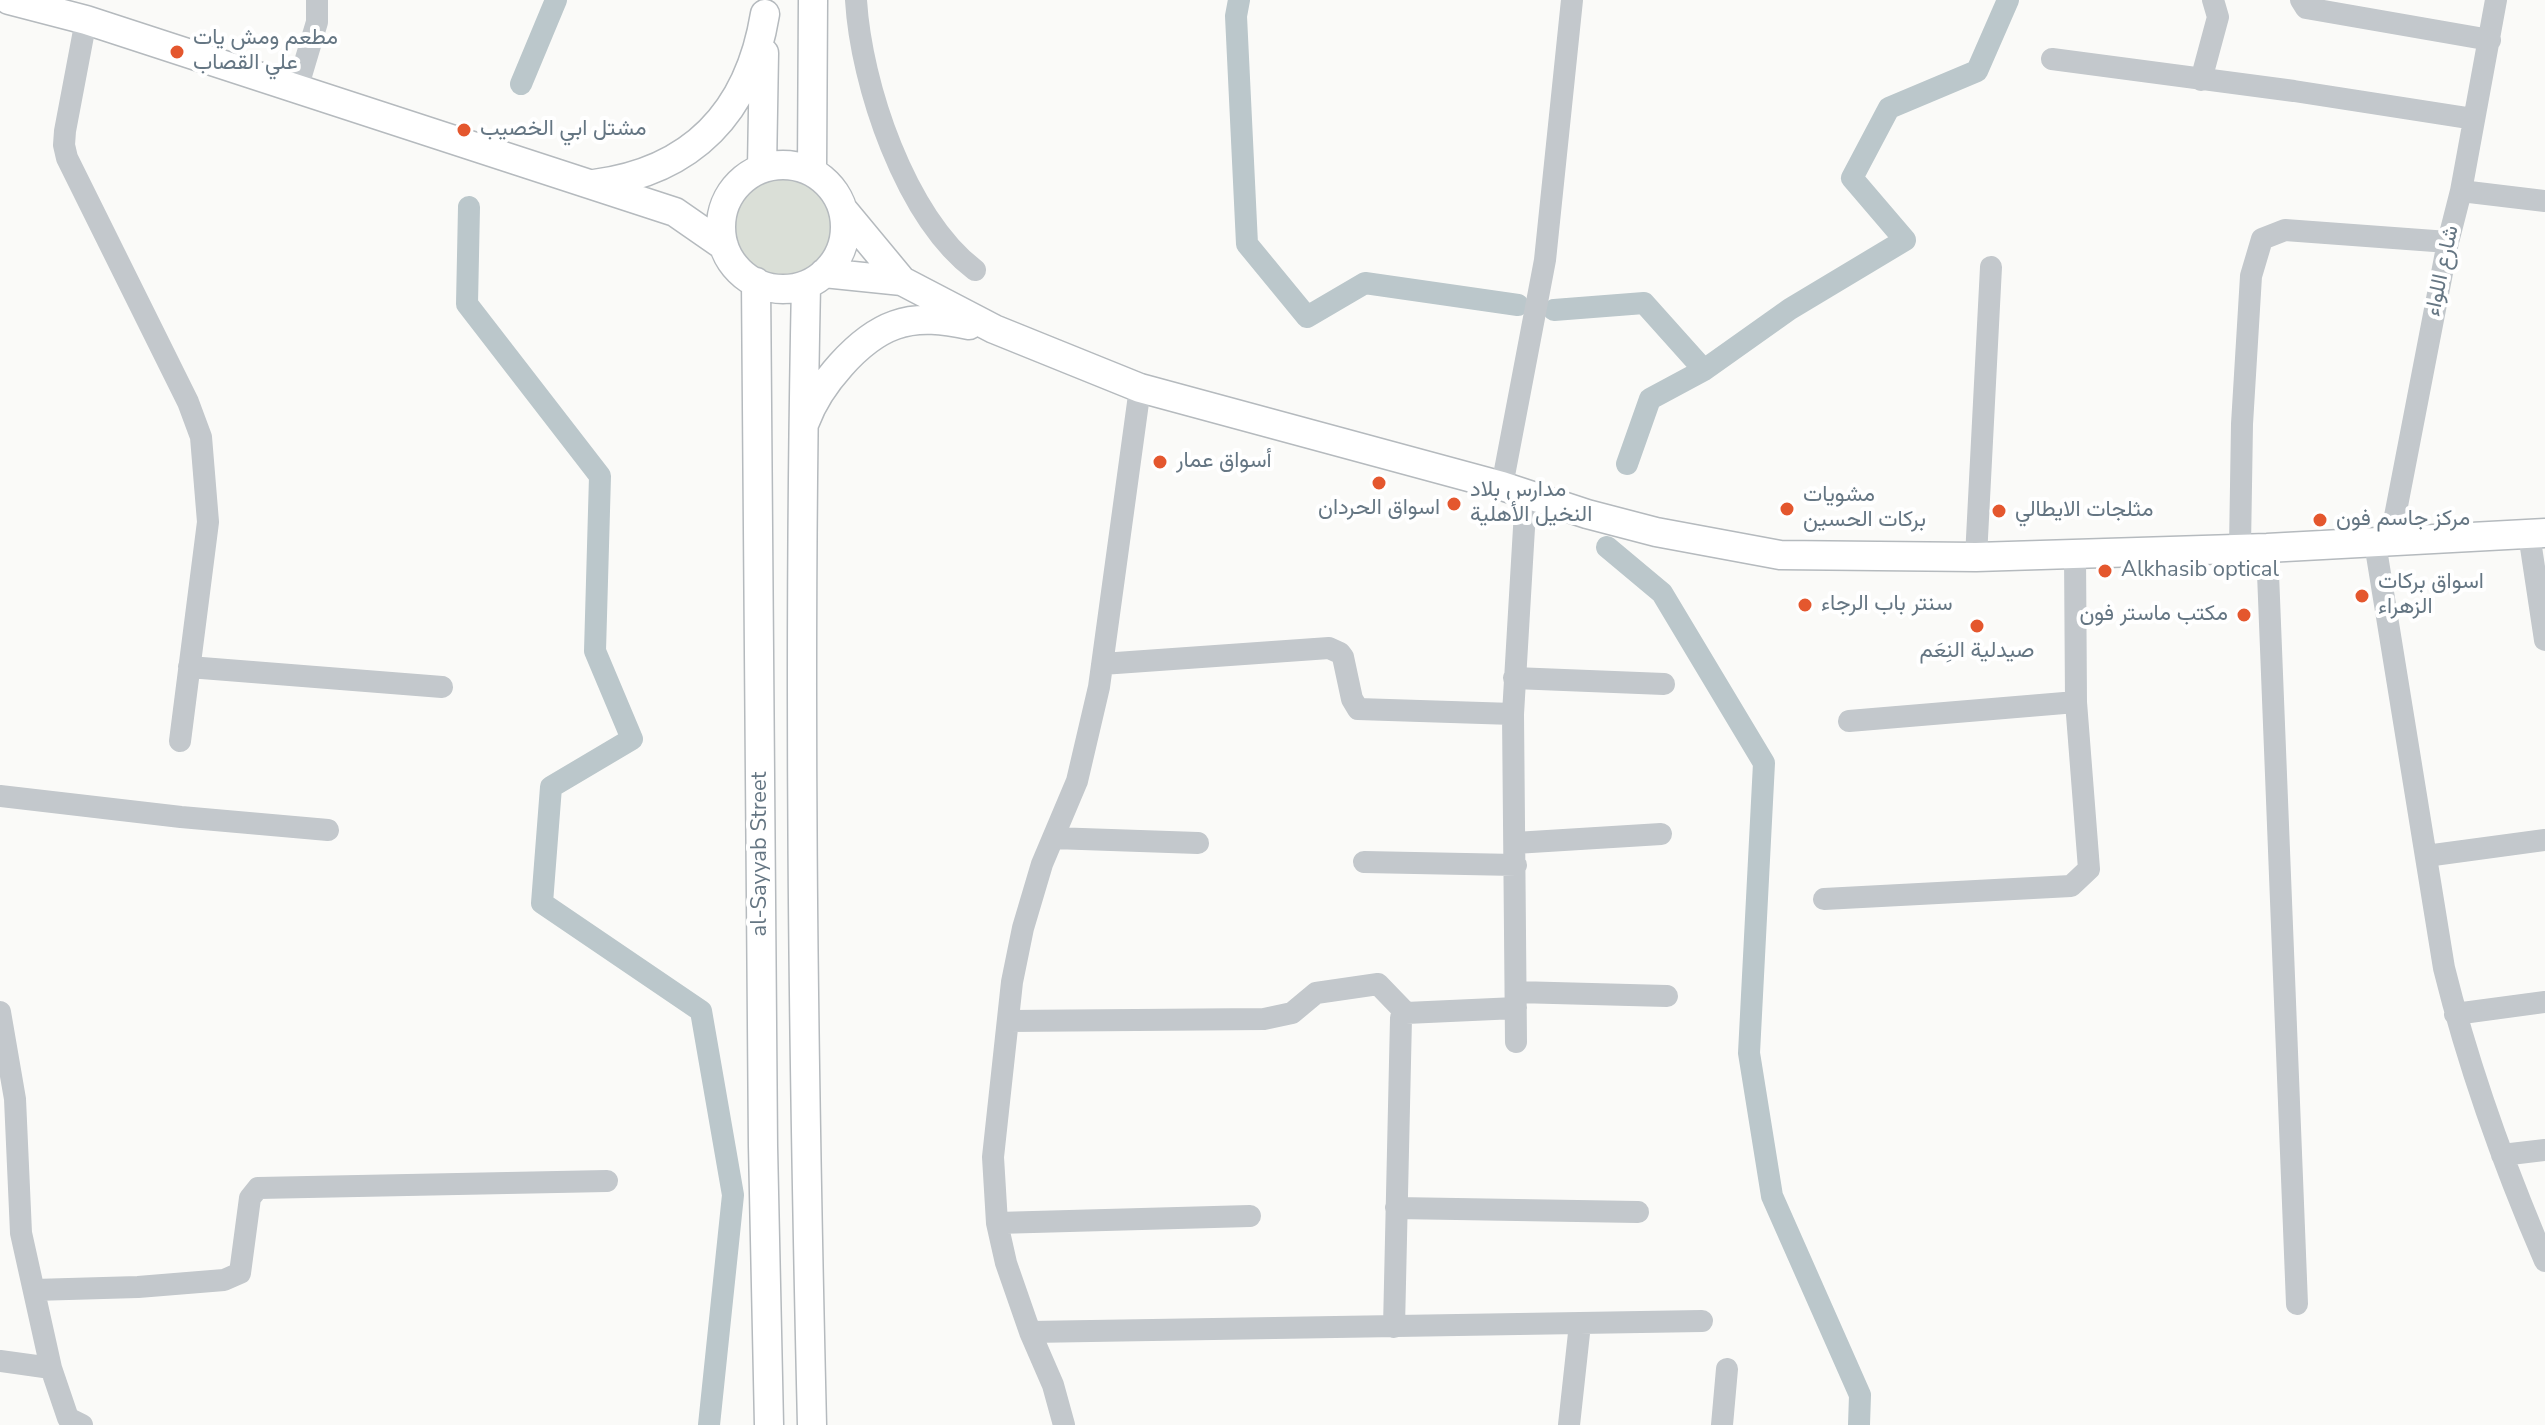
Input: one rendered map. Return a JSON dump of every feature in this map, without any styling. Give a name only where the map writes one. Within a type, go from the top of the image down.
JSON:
[{"type":"main road","points":[[9,0],[86,20],[675,212],[724,246]]},
{"type":"main road","points":[[812,171],[813,0]]},
{"type":"main road","points":[[589,184],[622,180],[654,170],[683,154],[710,133],[732,108],[748,78],[760,47],[766,7]]},
{"type":"main road","points":[[762,168],[766,7]]},
{"type":"main road","points":[[902,281],[815,279],[781,289],[756,282],[737,267],[724,246],[722,214],[728,198],[748,175],[762,168],[796,166],[812,171],[837,195],[844,211],[902,281],[994,329],[1140,388],[1514,490],[1587,514],[1656,532],[1780,555],[1976,557],[2253,548],[2537,533]]},
{"type":"main road","points":[[675,212],[728,198]]},
{"type":"main road","points":[[815,279],[835,260],[843,245],[846,228],[844,211]]},
{"type":"main road","name":"al-Sayyab Street","points":[[812,1425],[803,888],[803,431],[815,279]]},
{"type":"main road","name":"al-Sayyab Street","points":[[756,282],[763,1146],[769,1425]]},
{"type":"main road","points":[[803,431],[810,410],[836,370],[857,350],[895,325],[939,319],[994,329]]},
{"type":"street","points":[[297,89],[317,22],[317,0]]},
{"type":"street","points":[[856,0],[858,31],[867,74],[903,174],[936,227],[975,270]]},
{"type":"street","points":[[1516,1042],[1514,490],[1545,260],[1572,0]]},
{"type":"street","points":[[2201,80],[2218,17],[2213,0]]},
{"type":"street","points":[[2301,0],[2306,8],[2490,40]]},
{"type":"street","name":"شارع اللواء","points":[[2382,542],[2461,191],[2496,0]]},
{"type":"street","points":[[86,20],[65,131],[67,158],[188,402],[204,453],[208,522],[180,741]]},
{"type":"street","points":[[2052,59],[2474,119]]},
{"type":"street","points":[[2461,191],[2545,201]]},
{"type":"street","points":[[2297,1304],[2253,548],[2242,424],[2251,276],[2262,239],[2285,230],[2448,242]]},
{"type":"street","points":[[1976,557],[1991,267]]},
{"type":"street","points":[[1064,1425],[1053,1385],[1030,1332],[1006,1263],[997,1223],[993,1157],[1008,1021],[1023,928],[1042,864],[1077,781],[1102,664],[1140,388]]},
{"type":"street","points":[[2537,533],[2545,640]]},
{"type":"street","points":[[2382,542],[2444,968],[2455,1014],[2502,1155],[2545,1261]]},
{"type":"street","points":[[1824,899],[2071,886],[2089,869],[2076,702],[2075,553]]},
{"type":"street","points":[[1102,664],[1329,648],[1343,657],[1352,699],[1358,709],[1513,714]]},
{"type":"street","points":[[189,667],[442,687]]},
{"type":"street","points":[[1514,678],[1664,684]]},
{"type":"street","points":[[1849,721],[2076,702]]},
{"type":"street","points":[[0,796],[328,830]]},
{"type":"street","points":[[1364,862],[1516,854],[1661,834]]},
{"type":"street","points":[[1053,838],[1198,843]]},
{"type":"street","points":[[2426,856],[2545,840]]},
{"type":"street","points":[[1008,1021],[1264,1019],[1292,1013],[1316,993],[1378,984],[1406,1013]]},
{"type":"street","points":[[1394,1327],[1401,1018],[1406,1013],[1516,1000],[1667,996]]},
{"type":"street","points":[[2455,1014],[2545,1002]]},
{"type":"street","points":[[0,1012],[15,1099],[21,1233],[51,1368],[68,1418],[82,1425]]},
{"type":"street","points":[[2502,1155],[2545,1150]]},
{"type":"street","points":[[34,1290],[224,1280],[240,1273],[250,1198],[258,1188],[607,1181]]},
{"type":"street","points":[[1396,1208],[1638,1212]]},
{"type":"street","points":[[997,1223],[1250,1216]]},
{"type":"street","points":[[1030,1332],[1702,1321]]},
{"type":"street","points":[[1569,1425],[1580,1324]]},
{"type":"street","points":[[0,1361],[51,1368]]},
{"type":"street","points":[[1722,1425],[1727,1369]]},
{"type":"shaded area","points":[[785,176],[804,180],[820,191],[831,207],[835,226],[831,245],[820,261],[804,272],[785,276],[766,272],[750,261],[739,245],[735,226],[739,207],[750,191],[766,180]]},
{"type":"waterway","points":[[521,84],[556,0]]},
{"type":"waterway","points":[[1239,0],[1236,16],[1247,244],[1307,317],[1365,283],[1518,305]]},
{"type":"waterway","points":[[1627,464],[1650,399],[1704,370],[1790,309],[1905,240],[1852,178],[1889,108],[1977,71],[2008,0]]},
{"type":"waterway","points":[[469,207],[467,304],[600,476],[595,651],[632,739],[551,787],[542,903],[701,1011],[733,1195],[709,1425]]},
{"type":"waterway","points":[[1554,310],[1644,303],[1704,370]]},
{"type":"waterway","points":[[1607,547],[1662,593],[1764,763],[1749,1053],[1772,1196],[1860,1395],[1859,1425]]},
{"type":"place","name":"مطعم ومش يات علي القصاب","points":[[177,52]]},
{"type":"place","name":"مشتل ابي الخصيب","points":[[464,130]]},
{"type":"place","name":"أسواق عمار","points":[[1160,462]]},
{"type":"place","name":"اسواق الحردان","points":[[1379,483]]},
{"type":"place","name":"مدارس بلاد النخيل الأهلية","points":[[1454,504]]},
{"type":"place","name":"مشويات بركات الحسين","points":[[1787,509]]},
{"type":"place","name":"مثلجات الايطالي","points":[[1999,511]]},
{"type":"place","name":"مركز جاسم فون","points":[[2320,520]]},
{"type":"place","name":"Alkhasib optical","points":[[2105,571]]},
{"type":"place","name":"اسواق بركات الزهراء","points":[[2362,596]]},
{"type":"place","name":"سنتر باب الرجاء","points":[[1805,605]]},
{"type":"place","name":"مكتب ماستر فون","points":[[2244,615]]},
{"type":"place","name":"صيدلية النِعَم","points":[[1977,626]]}]
